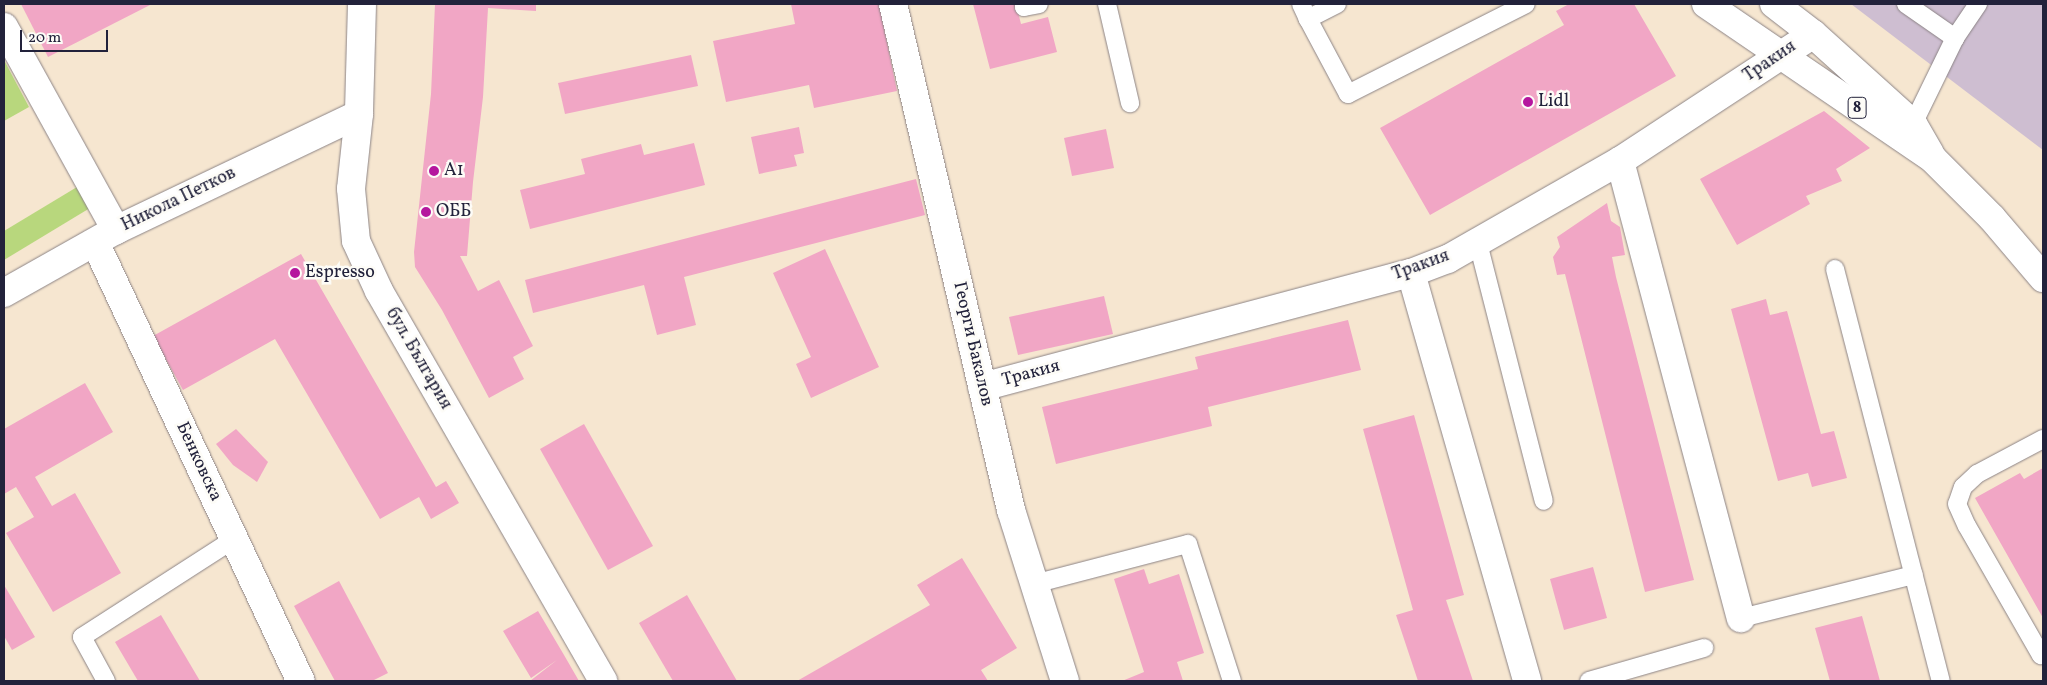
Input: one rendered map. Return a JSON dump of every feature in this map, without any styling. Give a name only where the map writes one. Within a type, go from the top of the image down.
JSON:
[{"type":"street","name":"бул. България","points":[[362,4],[358,114],[351,189],[356,241],[379,291],[603,681]]},
{"type":"street","name":"Георги Бакалов","points":[[893,4],[1011,510],[1065,681]]},
{"type":"street","name":"8","points":[[1706,4],[1782,54],[1902,140],[1933,159],[1992,218],[2043,278]]},
{"type":"street","name":"8","points":[[1774,4],[1813,34],[1913,124],[1933,159]]},
{"type":"street","name":"Бенковска","points":[[4,26],[106,236],[234,539],[301,681]]},
{"type":"street","name":"Тракия","points":[[982,387],[1411,273],[1448,258],[1478,243],[1620,161],[1813,34]]},
{"type":"street","name":"Никола Петков","points":[[4,292],[106,236],[358,114]]},
{"type":"street","points":[[1620,161],[1741,618]]},
{"type":"street","points":[[1411,273],[1527,681]]},
{"type":"lane","points":[[1024,4],[1024,7],[1039,4]]},
{"type":"lane","points":[[1107,4],[1130,103]]},
{"type":"lane","points":[[1337,4],[1305,11],[1348,94],[1526,4]]},
{"type":"lane","points":[[1906,4],[1956,38]]},
{"type":"lane","points":[[1913,124],[1956,38],[1978,4]]},
{"type":"lane","points":[[1478,243],[1544,501]]},
{"type":"lane","points":[[1835,269],[1941,681]]},
{"type":"lane","points":[[2041,446],[1977,474],[1963,487],[1958,504],[1967,526],[2041,655],[2043,654]]},
{"type":"lane","points":[[106,681],[82,637],[234,539]]},
{"type":"lane","points":[[1034,584],[1188,544],[1232,681]]},
{"type":"lane","points":[[1741,618],[1914,576]]},
{"type":"lane","points":[[1589,681],[1704,648]]},
{"type":"shaded area","points":[[1851,4],[2043,4],[2043,150]]},
{"type":"green space","points":[[4,60],[29,107],[4,121]]},
{"type":"green space","points":[[77,187],[90,208],[4,260],[4,231]]},
{"type":"building","points":[[21,4],[152,4],[48,57]]},
{"type":"building","points":[[435,4],[536,4],[536,11],[488,8],[483,97],[467,256],[460,256],[478,291],[499,280],[533,346],[513,357],[524,379],[489,398],[442,310],[415,267],[414,252],[431,94]]},
{"type":"building","points":[[791,4],[879,4],[897,91],[814,108],[809,85],[726,102],[713,41],[795,24]]},
{"type":"building","points":[[973,4],[1016,4],[1021,24],[1048,17],[1057,52],[990,69]]},
{"type":"building","name":"Lidl","points":[[1569,4],[1634,4],[1676,76],[1430,215],[1380,128],[1564,25],[1556,11]]},
{"type":"building","points":[[691,55],[698,86],[565,114],[558,83]]},
{"type":"building","points":[[1824,111],[1870,148],[1836,169],[1842,181],[1806,196],[1810,204],[1737,245],[1700,179]]},
{"type":"building","points":[[799,127],[804,153],[794,155],[797,166],[759,174],[751,137]]},
{"type":"building","points":[[1106,129],[1114,168],[1072,176],[1064,138]]},
{"type":"building","points":[[694,143],[705,185],[530,229],[520,190],[585,174],[581,159],[641,144],[644,155]]},
{"type":"building","points":[[916,179],[925,215],[684,277],[696,325],[657,335],[644,285],[533,313],[525,280]]},
{"type":"building","points":[[1607,203],[1611,221],[1620,227],[1625,255],[1612,257],[1616,277],[1694,580],[1645,592],[1565,274],[1557,275],[1553,257],[1560,247],[1557,237]]},
{"type":"building","points":[[825,249],[879,367],[811,398],[796,364],[811,357],[773,273]]},
{"type":"building","points":[[301,254],[436,487],[446,481],[459,503],[431,519],[419,497],[380,519],[275,339],[183,390],[153,336]]},
{"type":"building","points":[[1104,296],[1113,334],[1018,355],[1009,317]]},
{"type":"building","points":[[1766,299],[1770,315],[1787,311],[1821,434],[1834,431],[1847,478],[1812,487],[1808,473],[1778,481],[1731,309]]},
{"type":"building","points":[[1348,320],[1361,370],[1208,407],[1212,426],[1056,464],[1042,407],[1198,369],[1195,357]]},
{"type":"building","points":[[85,383],[113,432],[35,477],[52,506],[75,493],[121,573],[53,612],[6,533],[34,517],[16,487],[4,494],[4,429]]},
{"type":"building","points":[[1414,415],[1464,595],[1446,600],[1473,681],[1418,681],[1396,615],[1413,610],[1363,429]]},
{"type":"building","points":[[584,424],[653,546],[608,570],[540,449]]},
{"type":"building","points":[[236,429],[268,462],[257,482],[233,465],[216,444]]},
{"type":"building","points":[[2043,468],[2043,618],[1975,498],[2020,473],[2024,479]]},
{"type":"building","points":[[962,558],[1017,648],[981,670],[988,681],[797,681],[930,605],[917,585]]},
{"type":"building","points":[[1593,567],[1607,618],[1564,630],[1550,579]]},
{"type":"building","points":[[1144,569],[1149,584],[1179,574],[1204,653],[1177,662],[1183,681],[1122,681],[1144,672],[1114,579]]},
{"type":"building","points":[[339,581],[388,673],[372,681],[335,681],[294,606]]},
{"type":"building","points":[[4,585],[35,637],[12,650],[4,636]]},
{"type":"building","points":[[687,595],[737,681],[673,681],[639,623]]},
{"type":"building","points":[[538,611],[579,681],[530,681],[557,660],[531,678],[503,631]]},
{"type":"building","points":[[161,615],[200,681],[138,681],[115,642]]},
{"type":"building","points":[[1862,616],[1880,681],[1830,681],[1815,628]]},
{"type":"place","name":"Lidl","points":[[1528,102]]},
{"type":"place","name":"A1","points":[[434,171]]},
{"type":"place","name":"ОББ","points":[[426,212]]},
{"type":"place","name":"Espresso","points":[[295,273]]}]
